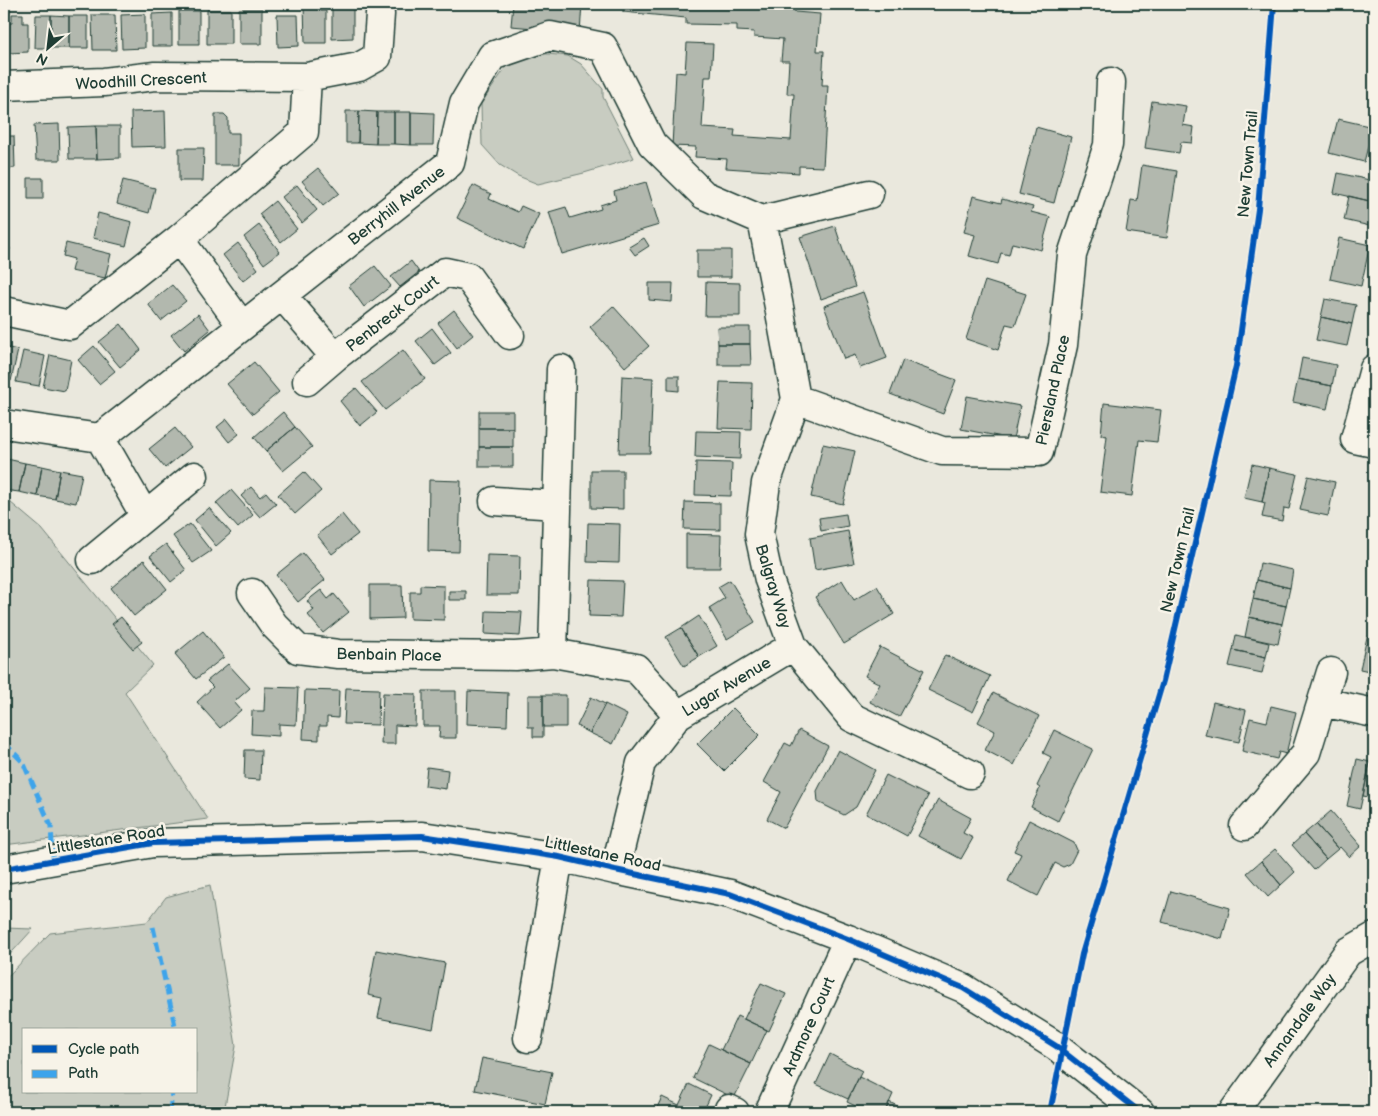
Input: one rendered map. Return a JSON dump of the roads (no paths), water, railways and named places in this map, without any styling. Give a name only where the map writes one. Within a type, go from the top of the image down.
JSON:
[{"type":"street","name":"Woodhill Crescent","points":[[4,86],[104,82],[155,76],[307,77],[359,67],[377,56],[380,14]]},
{"type":"street","name":"Berryhill Avenue","points":[[100,438],[450,162],[464,103],[492,56],[550,36],[603,47],[652,144],[704,195],[762,220]]},
{"type":"street","points":[[4,311],[70,325],[179,239],[304,132],[307,77]]},
{"type":"street","name":"Piersland Place","points":[[796,399],[942,451],[1039,452],[1063,345],[1072,255],[1108,145],[1112,82]]},
{"type":"street","points":[[796,399],[762,220],[869,194]]},
{"type":"street","points":[[179,239],[242,326]]},
{"type":"street","name":"Penbreck Court","points":[[307,381],[445,272],[468,277],[510,335]]},
{"type":"street","name":"Penbreck Court","points":[[282,295],[335,357]]},
{"type":"street","points":[[553,653],[561,369]]},
{"type":"street","points":[[1374,369],[1355,439],[1374,443]]},
{"type":"street","name":"Balgray Way","points":[[796,399],[766,483],[759,534],[769,580],[793,646],[851,717],[970,774]]},
{"type":"street","points":[[4,424],[100,438],[145,516]]},
{"type":"street","points":[[92,560],[194,476]]},
{"type":"street","points":[[494,501],[557,505]]},
{"type":"street","name":"Benbain Place","points":[[252,593],[274,625],[298,649],[338,654],[515,656],[553,653],[636,668],[678,715]]},
{"type":"street","name":"Lugar Avenue","points":[[615,870],[641,763],[678,715],[793,646]]},
{"type":"street","points":[[1244,826],[1306,753],[1331,672]]},
{"type":"street","points":[[1322,702],[1374,713]]},
{"type":"street","name":"Littlestane Road","points":[[4,869],[153,843],[422,836],[559,857],[730,894],[848,939],[963,988],[1056,1046],[1140,1112]]},
{"type":"street","points":[[528,1038],[559,857]]},
{"type":"street","name":"Annandale Way","points":[[1233,1112],[1348,952],[1374,937]]},
{"type":"street","name":"Ardmore Court","points":[[769,1112],[848,939]]}]
